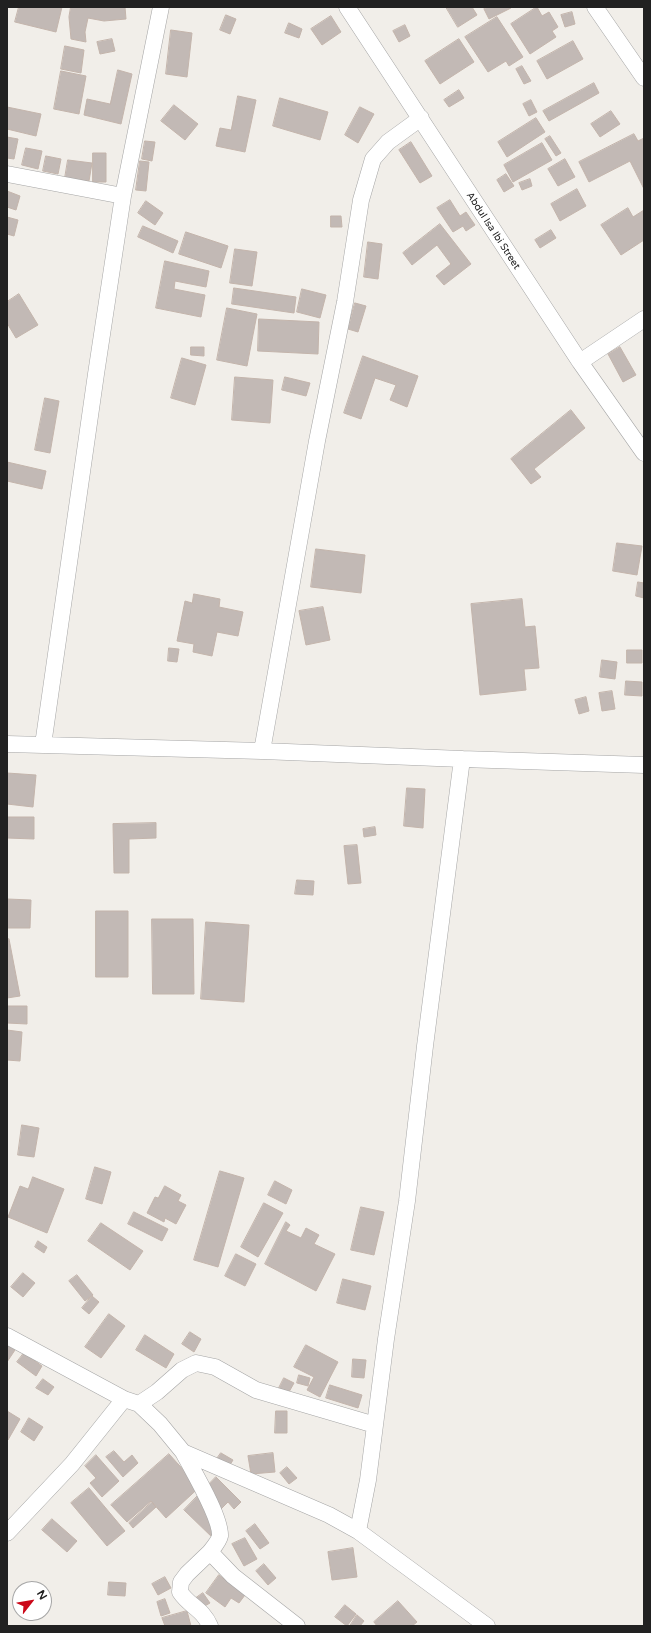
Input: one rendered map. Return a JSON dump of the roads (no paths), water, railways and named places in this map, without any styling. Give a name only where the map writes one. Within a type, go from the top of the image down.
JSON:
[{"type":"street","points":[[43,745],[123,196],[161,7]]},
{"type":"street","name":"Abdul Isa Ibi Street","points":[[347,7],[580,362],[644,453]]},
{"type":"street","points":[[595,7],[644,78]]},
{"type":"street","points":[[262,751],[317,441],[345,302],[361,200],[373,159],[388,142],[421,118]]},
{"type":"street","points":[[7,174],[123,196]]},
{"type":"street","points":[[580,362],[644,319]]},
{"type":"street","points":[[7,744],[262,751],[644,765]]},
{"type":"street","points":[[358,1531],[368,1480],[386,1339],[407,1201],[425,1046],[462,759]]},
{"type":"street","points":[[7,1336],[131,1401],[160,1424],[183,1452],[207,1498],[218,1525],[220,1538],[210,1552],[187,1574],[181,1582],[180,1592],[184,1600],[203,1614],[210,1626]]},
{"type":"street","points":[[7,1533],[131,1401],[158,1392],[182,1370],[196,1363],[215,1367],[256,1390],[375,1425]]},
{"type":"street","points":[[183,1452],[329,1515],[358,1531],[487,1626]]},
{"type":"street","points":[[210,1552],[233,1576],[297,1626]]}]
